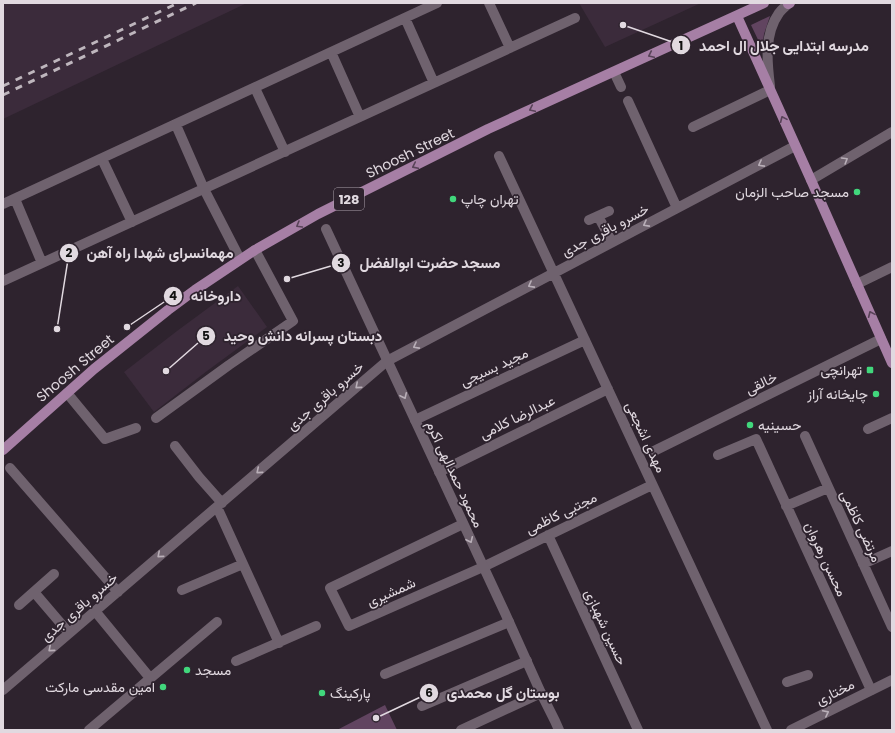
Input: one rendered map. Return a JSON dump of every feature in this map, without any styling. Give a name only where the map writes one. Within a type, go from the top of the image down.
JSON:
[{"type":"main road","name":"Shoosh Street","points":[[3,450],[94,369],[168,310],[255,250],[318,214],[488,129],[764,3]]},
{"type":"main road","points":[[737,16],[892,361]]},
{"type":"street","points":[[3,204],[436,3]]},
{"type":"street","points":[[489,3],[510,48]]},
{"type":"street","points":[[693,126],[770,90],[768,56],[770,30],[780,12],[789,3]]},
{"type":"street","points":[[405,18],[434,82]]},
{"type":"street","points":[[3,281],[575,18]]},
{"type":"street","points":[[331,52],[360,117]]},
{"type":"street","points":[[614,72],[621,87]]},
{"type":"street","points":[[255,88],[285,152]]},
{"type":"street","points":[[628,101],[677,208]]},
{"type":"street","points":[[176,125],[204,189],[240,260]]},
{"type":"street","points":[[811,180],[892,132]]},
{"type":"street","name":"خسرو باقری جدی","points":[[3,690],[387,361],[795,146]]},
{"type":"street","name":"مهدی اشجعی","points":[[499,156],[767,730]]},
{"type":"street","points":[[102,159],[132,222]]},
{"type":"street","points":[[14,199],[42,263]]},
{"type":"street","points":[[609,211],[594,218],[612,242]]},
{"type":"street","name":"محمود حمدالهی اکرم","points":[[326,229],[559,730]]},
{"type":"street","points":[[156,418],[293,321],[255,250]]},
{"type":"street","points":[[857,284],[892,267]]},
{"type":"street","name":"خالقی","points":[[652,452],[881,339]]},
{"type":"street","name":"مجید بسیجی","points":[[415,420],[585,340]]},
{"type":"street","name":"عبدالرضا کلامی","points":[[439,472],[608,389]]},
{"type":"street","points":[[67,393],[105,439],[136,428]]},
{"type":"street","points":[[868,429],[892,418]]},
{"type":"street","name":"مرتضی کاظمی","points":[[805,436],[892,626]]},
{"type":"street","name":"محسن رهروان","points":[[718,455],[756,439],[871,690]]},
{"type":"street","points":[[175,446],[219,505],[243,564],[279,643]]},
{"type":"street","points":[[10,468],[118,592]]},
{"type":"street","name":"مجتبی کاظمی","points":[[483,567],[652,485]]},
{"type":"street","points":[[786,506],[828,488]]},
{"type":"street","name":"شمشیری","points":[[463,524],[330,588],[349,626],[483,567]]},
{"type":"street","name":"حسین شهبازی","points":[[548,535],[638,730]]},
{"type":"street","points":[[864,564],[892,551]]},
{"type":"street","points":[[182,590],[243,564]]},
{"type":"street","points":[[20,605],[54,574]]},
{"type":"street","points":[[34,592],[69,633]]},
{"type":"street","points":[[95,611],[150,678]]},
{"type":"street","points":[[89,730],[217,622]]},
{"type":"street","points":[[385,674],[509,622]]},
{"type":"street","points":[[236,661],[316,626]]},
{"type":"street","points":[[422,706],[527,661]]},
{"type":"street","points":[[787,682],[808,674]]},
{"type":"street","name":"مختاری","points":[[791,730],[892,680]]},
{"type":"street","points":[[461,730],[541,693]]},
{"type":"shaded area","points":[[3,3],[247,3],[3,119]]},
{"type":"shaded area","points":[[579,3],[701,3],[605,47]]},
{"type":"shaded area","points":[[770,16],[764,34],[762,48],[751,25]]},
{"type":"shaded area","points":[[238,286],[267,327],[154,412],[124,372]]},
{"type":"shaded area","points":[[385,705],[397,730],[337,730]]},
{"type":"railway","points":[[3,86],[178,3]]},
{"type":"railway","points":[[3,95],[196,3]]},
{"type":"place","name":"مدرسه ابتدایی جلال ال احمد","points":[[623,25]]},
{"type":"place","name":"مسجد صاحب الزمان","points":[[857,192]]},
{"type":"place","name":"تهران چاپ","points":[[453,199]]},
{"type":"place","name":"مسجد حضرت ابوالفضل","points":[[287,279]]},
{"type":"place","name":"داروخانه","points":[[127,327]]},
{"type":"place","name":"مهمانسرای شهدا راه آهن","points":[[57,329]]},
{"type":"place","name":"تهرانچی","points":[[870,370]]},
{"type":"place","name":"دبستان پسرانه دانش وحید","points":[[166,371]]},
{"type":"place","name":"چایخانه آراز","points":[[876,394]]},
{"type":"place","name":"حسینیه","points":[[750,425]]},
{"type":"place","name":"مسجد","points":[[187,670]]},
{"type":"place","name":"امین مقدسی مارکت","points":[[163,687]]},
{"type":"place","name":"پارکینگ","points":[[322,693]]},
{"type":"place","name":"بوستان گل محمدی","points":[[376,718]]}]
